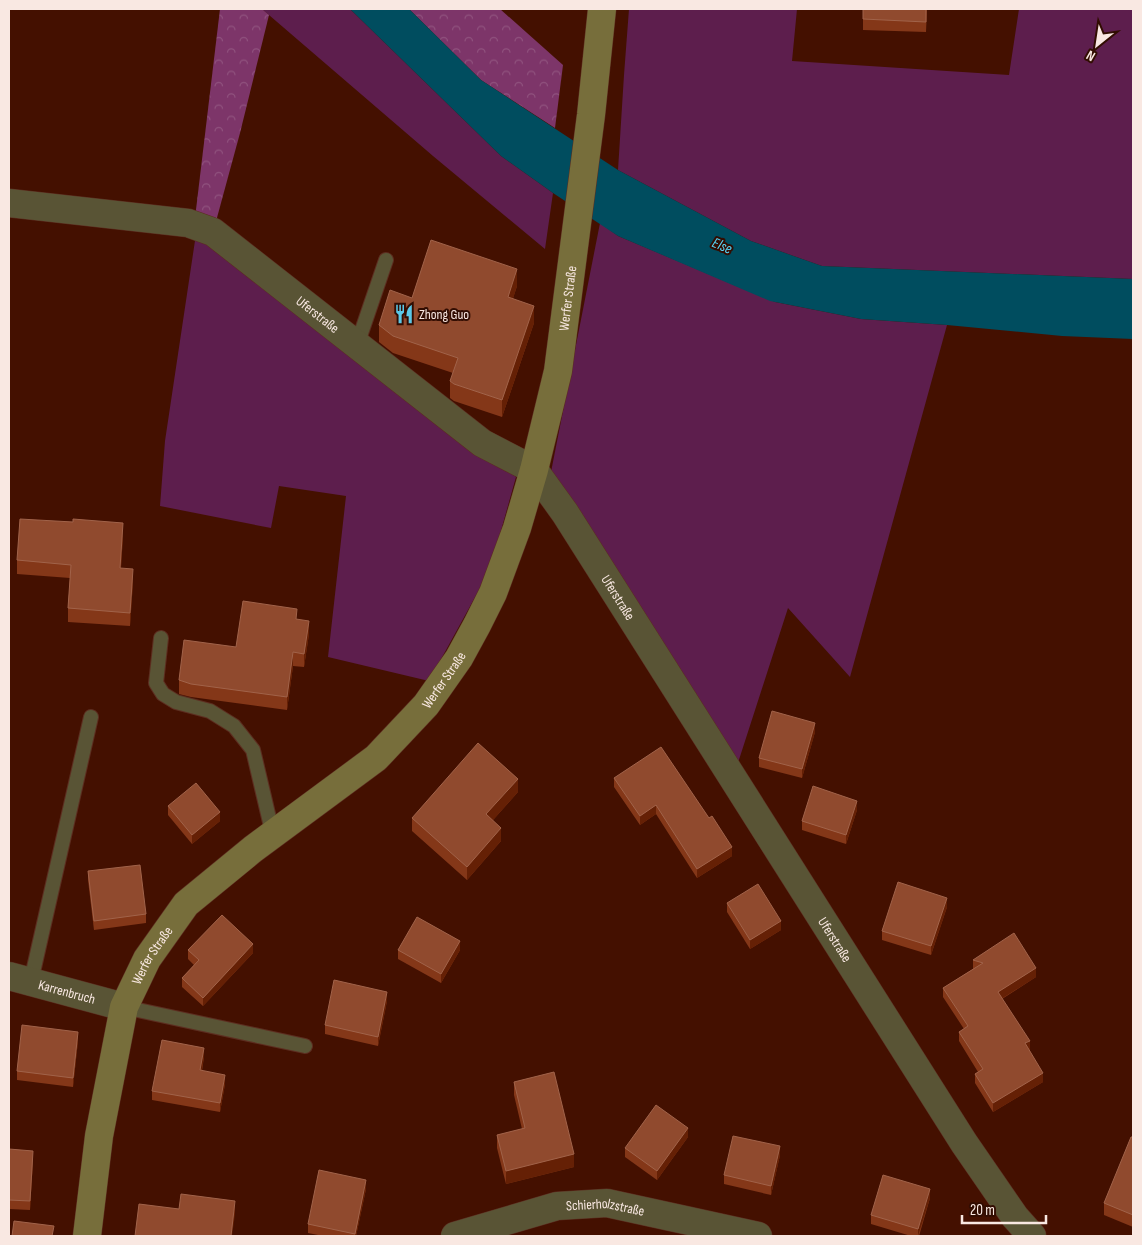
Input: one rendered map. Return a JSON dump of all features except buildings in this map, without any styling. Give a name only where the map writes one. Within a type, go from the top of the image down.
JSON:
[{"type":"main road","name":"Werfer Straße","points":[[86,1236],[99,1136],[124,1007],[147,959],[186,904],[253,849],[376,758],[426,705],[459,658],[478,625],[493,593],[517,528],[534,470],[558,372],[591,115],[602,9]]},
{"type":"street","name":"Uferstraße","points":[[9,203],[188,223],[213,232],[482,443],[534,470],[565,513],[964,1143],[1015,1217],[1032,1236]]},
{"type":"street","name":"Karrenbruch","points":[[20,979],[124,1007]]},
{"type":"street","name":"Schierholzstraße","points":[[455,1236],[557,1206],[607,1203],[758,1236]]},
{"type":"lane","points":[[357,345],[386,260]]},
{"type":"lane","points":[[161,638],[156,683],[163,694],[176,702],[210,711],[234,726],[253,750],[272,835]]},
{"type":"lane","points":[[20,979],[91,717]]},
{"type":"lane","points":[[124,1007],[305,1046]]},
{"type":"shaded area","points":[[262,9],[350,9],[501,156],[553,193],[545,249],[433,156]]},
{"type":"shaded area","points":[[629,9],[797,9],[792,61],[1009,75],[1019,9],[1133,9],[1133,279],[822,266],[751,241],[618,170]]},
{"type":"shaded area","points":[[600,223],[618,236],[775,302],[861,319],[947,325],[850,677],[788,608],[736,769],[551,472]]},
{"type":"shaded area","points":[[196,234],[213,241],[516,477],[490,570],[429,681],[328,657],[346,496],[279,486],[271,528],[160,506],[165,441]]},
{"type":"green space","points":[[220,9],[262,9],[269,15],[215,225],[195,218]]},
{"type":"green space","points":[[409,9],[500,9],[563,65],[555,128],[481,80]]},
{"type":"water","name":"Else","points":[[350,9],[409,9],[481,80],[618,170],[751,241],[822,266],[1133,279],[1133,339],[1062,336],[861,319],[770,301],[618,236],[553,193],[501,156]]},
{"type":"place","name":"Zhong Guo","points":[[404,314]]}]
